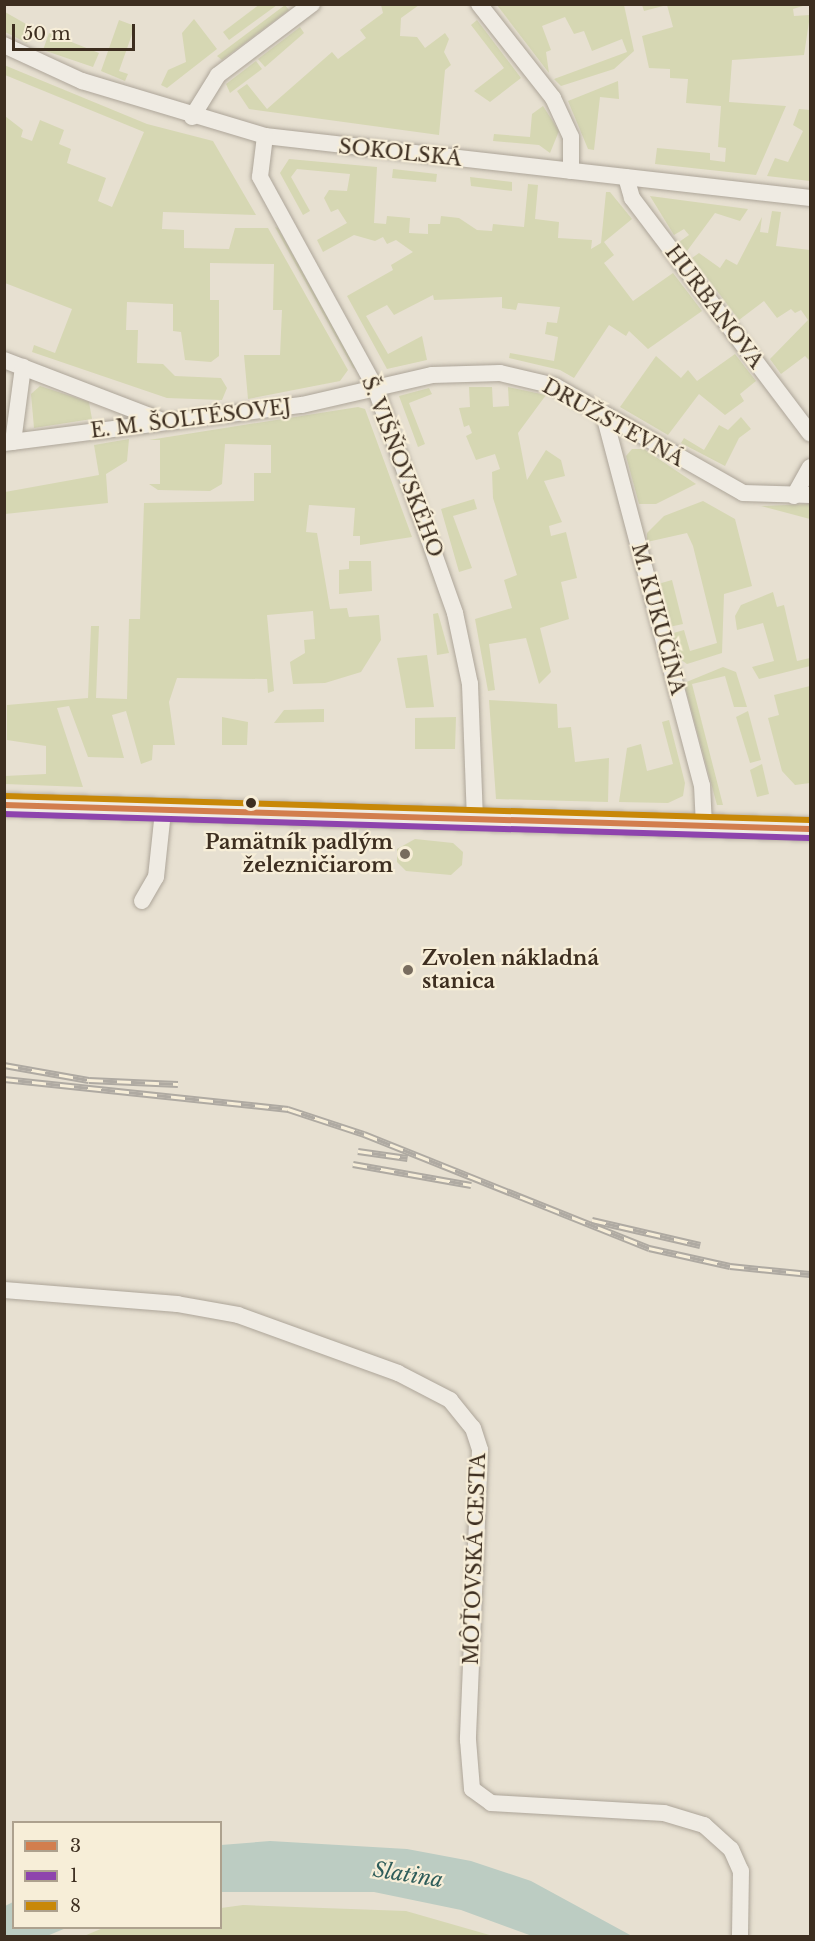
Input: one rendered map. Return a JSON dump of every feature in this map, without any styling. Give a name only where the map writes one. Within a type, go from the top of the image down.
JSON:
[{"type":"street","points":[[192,117],[218,75],[312,4]]},
{"type":"street","points":[[480,4],[554,98],[571,137],[572,171]]},
{"type":"street","name":"SOKOLSKÁ","points":[[4,45],[82,81],[192,117],[265,136],[810,198]]},
{"type":"street","name":"Š. VIŠŇOVSKÉHO","points":[[265,136],[260,177],[375,387],[462,638],[470,684],[475,821]]},
{"type":"street","name":"HURBANOVA","points":[[626,177],[632,198],[810,433]]},
{"type":"street","points":[[4,360],[166,422]]},
{"type":"street","points":[[9,443],[23,367]]},
{"type":"street","name":"DRUŽSTEVNÁ","points":[[375,387],[447,373],[513,374],[555,386],[743,493],[802,495]]},
{"type":"street","name":"E. M. ŠOLTÉSOVEJ","points":[[9,443],[302,405],[375,387]]},
{"type":"street","name":"M. KUKUČÍNA","points":[[604,415],[702,785],[704,826]]},
{"type":"street","points":[[802,495],[810,467]]},
{"type":"street","points":[[4,805],[163,812],[810,829]]},
{"type":"street","points":[[142,901],[156,877],[163,812]]},
{"type":"street","name":"MÔŤOVSKÁ CESTA","points":[[4,1290],[238,1315],[398,1372],[450,1400],[473,1428],[480,1450],[468,1740],[472,1789],[491,1803],[664,1813],[704,1826],[731,1849],[741,1871],[740,1936]]},
{"type":"green space","points":[[260,4],[277,5],[229,40],[223,32]]},
{"type":"green space","points":[[285,5],[289,10],[222,60],[217,56]]},
{"type":"green space","points":[[381,5],[419,5],[401,18],[400,36],[417,37],[425,48],[445,33],[449,39],[444,52],[451,65],[445,70],[439,135],[249,109],[237,91],[247,84],[267,109],[332,52],[338,59],[366,38],[360,30],[383,13]]},
{"type":"green space","points":[[497,5],[624,5],[634,51],[614,69],[561,86],[554,79],[627,52],[622,39],[592,51],[584,31],[574,34],[565,17],[542,26],[551,50],[546,52],[549,73]]},
{"type":"green space","points":[[642,5],[667,5],[644,11]]},
{"type":"green space","points":[[667,5],[806,5],[793,9],[794,16],[810,15],[804,55],[732,60],[729,102],[786,106],[756,175],[655,164],[657,148],[710,153],[710,160],[725,162],[726,148],[718,147],[721,106],[686,103],[688,79],[670,78],[670,69],[649,68],[642,36],[673,27]]},
{"type":"green space","points":[[5,12],[33,28],[27,43],[5,32]]},
{"type":"green space","points":[[194,19],[217,49],[167,88],[161,85],[168,70],[186,62],[182,33]]},
{"type":"green space","points":[[119,20],[135,26],[119,71],[128,74],[125,81],[101,71]]},
{"type":"green space","points":[[477,20],[521,78],[490,102],[474,91],[504,68],[471,25]]},
{"type":"green space","points":[[300,27],[304,33],[265,67],[258,59]]},
{"type":"green space","points":[[49,33],[99,53],[93,67],[43,50]]},
{"type":"green space","points":[[256,61],[262,69],[230,93],[226,84]]},
{"type":"green space","points":[[4,65],[147,124],[213,141],[256,215],[163,212],[162,229],[184,230],[184,248],[229,249],[235,228],[268,228],[348,370],[340,381],[248,399],[244,355],[280,355],[282,310],[273,310],[274,264],[210,263],[210,300],[219,300],[219,356],[211,362],[185,360],[181,332],[173,331],[173,304],[127,302],[126,330],[138,330],[137,363],[163,364],[175,376],[221,378],[227,388],[222,400],[167,398],[32,352],[34,345],[55,353],[72,309],[5,283],[5,116],[23,130],[21,137],[32,141],[40,120],[64,130],[59,144],[71,149],[67,163],[106,178],[98,201],[112,207],[144,132],[5,75]]},
{"type":"green space","points":[[618,81],[619,99],[600,97],[594,150],[588,149],[568,101]]},
{"type":"green space","points":[[543,106],[559,131],[550,153],[539,145],[493,141],[494,134],[530,137],[532,114]]},
{"type":"green space","points":[[799,109],[810,110],[810,181],[767,176],[775,158],[788,162],[803,131],[793,125]]},
{"type":"green space","points":[[289,159],[377,167],[374,223],[386,224],[387,216],[410,218],[409,233],[428,234],[428,224],[440,224],[441,216],[459,218],[477,230],[492,231],[493,224],[524,227],[528,184],[538,185],[535,219],[559,222],[558,238],[592,240],[591,249],[601,243],[606,192],[610,192],[632,219],[604,242],[614,255],[604,263],[633,301],[673,273],[702,311],[648,349],[629,331],[626,336],[609,325],[574,378],[560,370],[509,358],[510,353],[554,361],[558,337],[545,334],[547,322],[557,323],[560,307],[518,303],[516,310],[502,308],[502,297],[434,300],[433,295],[394,315],[387,305],[366,316],[388,354],[422,336],[427,360],[387,369],[347,296],[393,270],[391,265],[413,252],[396,240],[387,244],[383,237],[375,241],[354,235],[323,252],[317,240],[347,223],[338,209],[331,212],[324,198],[329,190],[347,191],[350,174],[297,169],[291,177],[310,211],[303,215],[280,173]]},
{"type":"green space","points":[[393,169],[437,174],[436,182],[392,178]]},
{"type":"green space","points":[[470,177],[512,182],[512,191],[471,186]]},
{"type":"green space","points":[[650,196],[748,209],[740,221],[715,213],[687,251],[679,242],[689,235],[684,229],[674,235]]},
{"type":"green space","points":[[772,211],[781,212],[776,246],[810,250],[810,361],[805,356],[781,374],[770,359],[808,320],[801,310],[795,313],[791,309],[777,318],[764,301],[739,320],[692,258],[699,253],[720,268],[726,259],[737,265],[762,217],[760,232],[768,233]]},
{"type":"green space","points":[[275,227],[278,228],[357,370],[353,368]]},
{"type":"green space","points":[[735,354],[756,381],[740,394],[744,401],[725,415],[699,394],[668,435],[620,407],[656,356],[681,378],[688,370],[697,381]]},
{"type":"green space","points":[[40,386],[89,402],[92,419],[34,428],[31,394]]},
{"type":"green space","points":[[469,387],[492,387],[493,407],[509,406],[508,387],[546,395],[518,433],[527,480],[546,450],[561,460],[565,476],[544,481],[562,522],[549,526],[551,536],[566,532],[577,578],[561,582],[569,619],[540,628],[551,672],[539,684],[526,638],[489,644],[495,690],[488,691],[475,619],[512,608],[504,580],[517,575],[493,498],[492,472],[500,469],[495,454],[476,460],[466,436],[472,433],[469,425],[464,427],[459,408],[470,407]]},
{"type":"green space","points":[[429,388],[432,394],[409,403],[425,444],[418,447],[399,396]]},
{"type":"green space","points":[[358,407],[365,409],[412,537],[360,545],[360,536],[353,536],[355,508],[309,505],[306,532],[317,533],[330,609],[347,608],[349,617],[379,615],[381,640],[361,672],[325,683],[293,684],[290,662],[305,653],[304,640],[315,639],[313,611],[267,615],[274,691],[268,693],[267,679],[177,678],[169,702],[175,745],[153,745],[152,760],[141,764],[126,711],[112,715],[124,758],[88,757],[69,706],[57,708],[83,787],[5,784],[5,776],[46,774],[46,746],[7,740],[7,705],[88,698],[91,626],[99,626],[96,698],[127,699],[129,619],[140,619],[144,503],[254,501],[254,473],[271,473],[271,445],[225,444],[222,484],[210,491],[158,490],[149,484],[160,484],[160,440],[149,440]]},
{"type":"green space","points":[[741,417],[751,429],[739,438],[725,466],[681,443],[684,438],[704,450],[719,425],[728,430]]},
{"type":"green space","points":[[129,439],[127,461],[106,474],[108,503],[5,514],[5,492],[99,475],[94,445]]},
{"type":"green space","points":[[632,449],[644,449],[696,484],[656,504],[639,504],[626,456]]},
{"type":"green space","points":[[474,499],[477,509],[453,516],[472,568],[459,572],[441,509]]},
{"type":"green space","points":[[703,501],[735,519],[752,586],[724,594],[722,653],[687,664],[677,657],[670,634],[684,630],[690,651],[717,643],[693,546],[687,533],[647,542],[647,533],[664,516]]},
{"type":"green space","points":[[810,504],[810,519],[761,506]]},
{"type":"green space","points":[[349,561],[371,561],[372,591],[339,594],[339,570],[349,569]]},
{"type":"green space","points":[[672,580],[683,624],[669,627],[658,584]]},
{"type":"green space","points":[[773,592],[777,607],[784,605],[797,661],[810,658],[810,666],[759,679],[752,667],[774,661],[763,623],[737,630],[735,616],[741,605]]},
{"type":"green space","points":[[438,613],[449,653],[437,655],[433,614]]},
{"type":"green space","points":[[427,655],[434,707],[406,708],[397,658]]},
{"type":"green space","points":[[723,667],[736,672],[747,707],[734,707],[725,676],[692,684],[723,805],[717,805],[684,683]]},
{"type":"green space","points":[[810,686],[810,783],[795,785],[782,771],[768,718],[779,715],[774,695]]},
{"type":"green space","points":[[489,700],[557,704],[558,728],[571,727],[575,762],[609,758],[608,802],[496,799]]},
{"type":"green space","points":[[324,709],[324,722],[274,723],[284,710]]},
{"type":"green space","points":[[748,711],[761,760],[750,763],[736,717]]},
{"type":"green space","points":[[222,717],[248,722],[247,745],[222,745]]},
{"type":"green space","points":[[456,717],[455,749],[415,749],[415,718]]},
{"type":"green space","points":[[669,720],[685,783],[683,796],[668,803],[619,802],[627,748],[641,744],[647,771],[673,764],[662,722]]},
{"type":"green space","points":[[762,764],[769,794],[757,797],[750,770]]},
{"type":"green space","points":[[415,839],[453,843],[463,852],[462,865],[451,875],[406,871],[397,862],[397,849]]},
{"type":"green space","points":[[243,1905],[406,1911],[493,1936],[84,1936],[101,1929],[222,1929],[222,1908]]},
{"type":"water","name":"Slatina","points":[[270,1841],[407,1849],[471,1861],[531,1881],[632,1936],[532,1936],[461,1910],[374,1892],[222,1892],[222,1845]]},
{"type":"water","points":[[12,1902],[12,1929],[64,1929],[47,1936],[5,1936],[5,1906]]},
{"type":"railway","points":[[4,1065],[89,1080],[178,1084]]},
{"type":"railway","points":[[4,1079],[288,1109],[364,1134],[649,1248],[730,1266],[810,1274]]},
{"type":"railway","points":[[358,1151],[408,1158]]},
{"type":"railway","points":[[353,1164],[471,1185]]},
{"type":"railway","points":[[592,1220],[700,1245]]},
{"type":"transit line","name":"8","points":[[4,796],[810,820]]},
{"type":"transit line","name":"3","points":[[4,805],[810,829]]},
{"type":"transit line","name":"1","points":[[4,814],[810,838]]},
{"type":"place","name":"Pamätník padlým železničiarom","points":[[405,854]]},
{"type":"place","name":"Zvolen nákladná stanica","points":[[408,970]]}]
